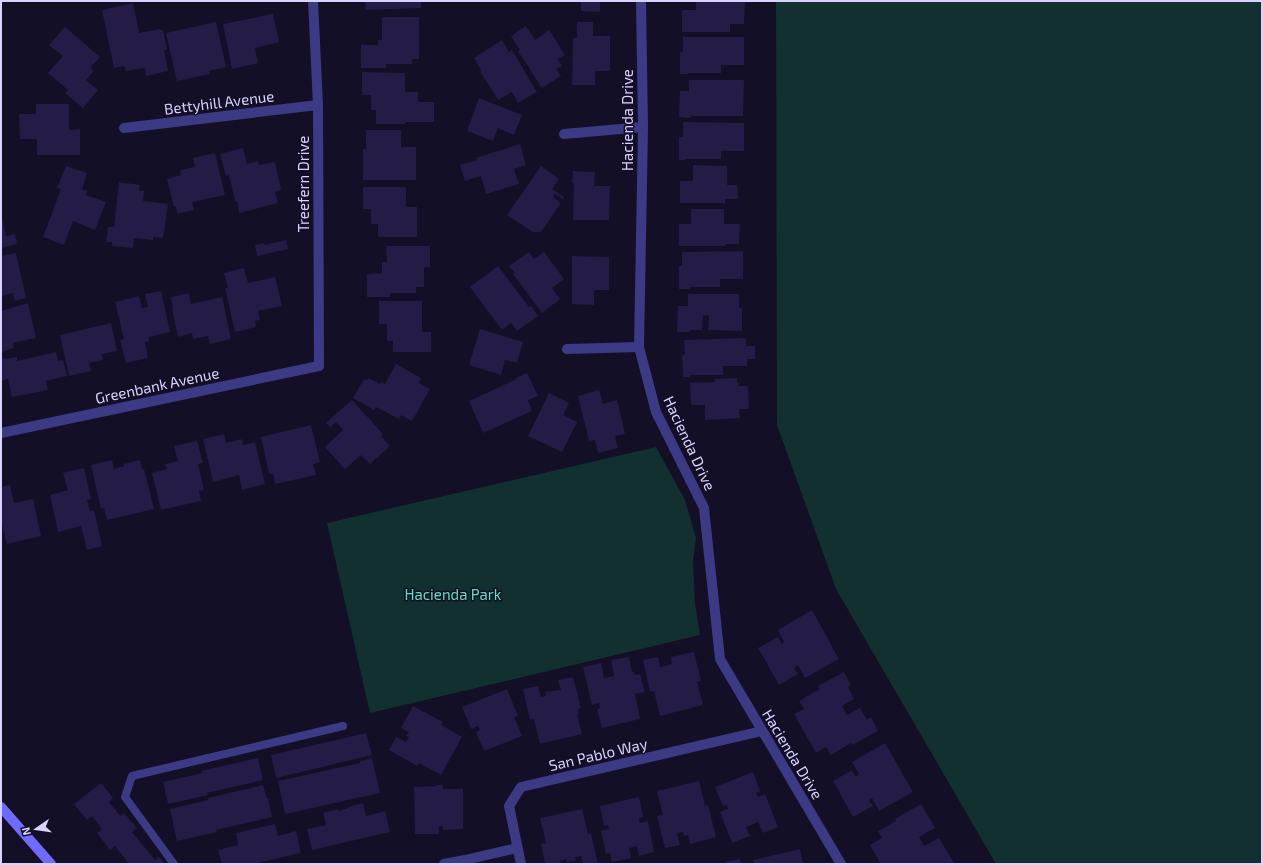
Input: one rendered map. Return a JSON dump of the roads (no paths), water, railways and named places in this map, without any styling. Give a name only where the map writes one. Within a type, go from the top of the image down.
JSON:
[{"type":"street","name":"Treefern Drive","points":[[314,1],[318,105],[319,366]]},
{"type":"street","name":"Hacienda Drive","points":[[641,1],[643,127],[640,347],[656,412],[704,508],[720,659],[841,864]]},
{"type":"street","name":"Bettyhill Avenue","points":[[124,128],[318,105]]},
{"type":"street","points":[[564,134],[643,127]]},
{"type":"street","points":[[567,349],[640,347]]},
{"type":"street","name":"Greenbank Avenue","points":[[1,433],[319,366]]},
{"type":"street","name":"San Pablo Way","points":[[521,864],[509,806],[521,787],[762,731]]},
{"type":"street","points":[[1,806],[51,864]]},
{"type":"street","points":[[444,864],[517,848]]},
{"type":"lane","points":[[174,864],[125,798],[132,776],[343,726]]},
{"type":"park label","name":"Hacienda Park","points":[[453,594]]}]
